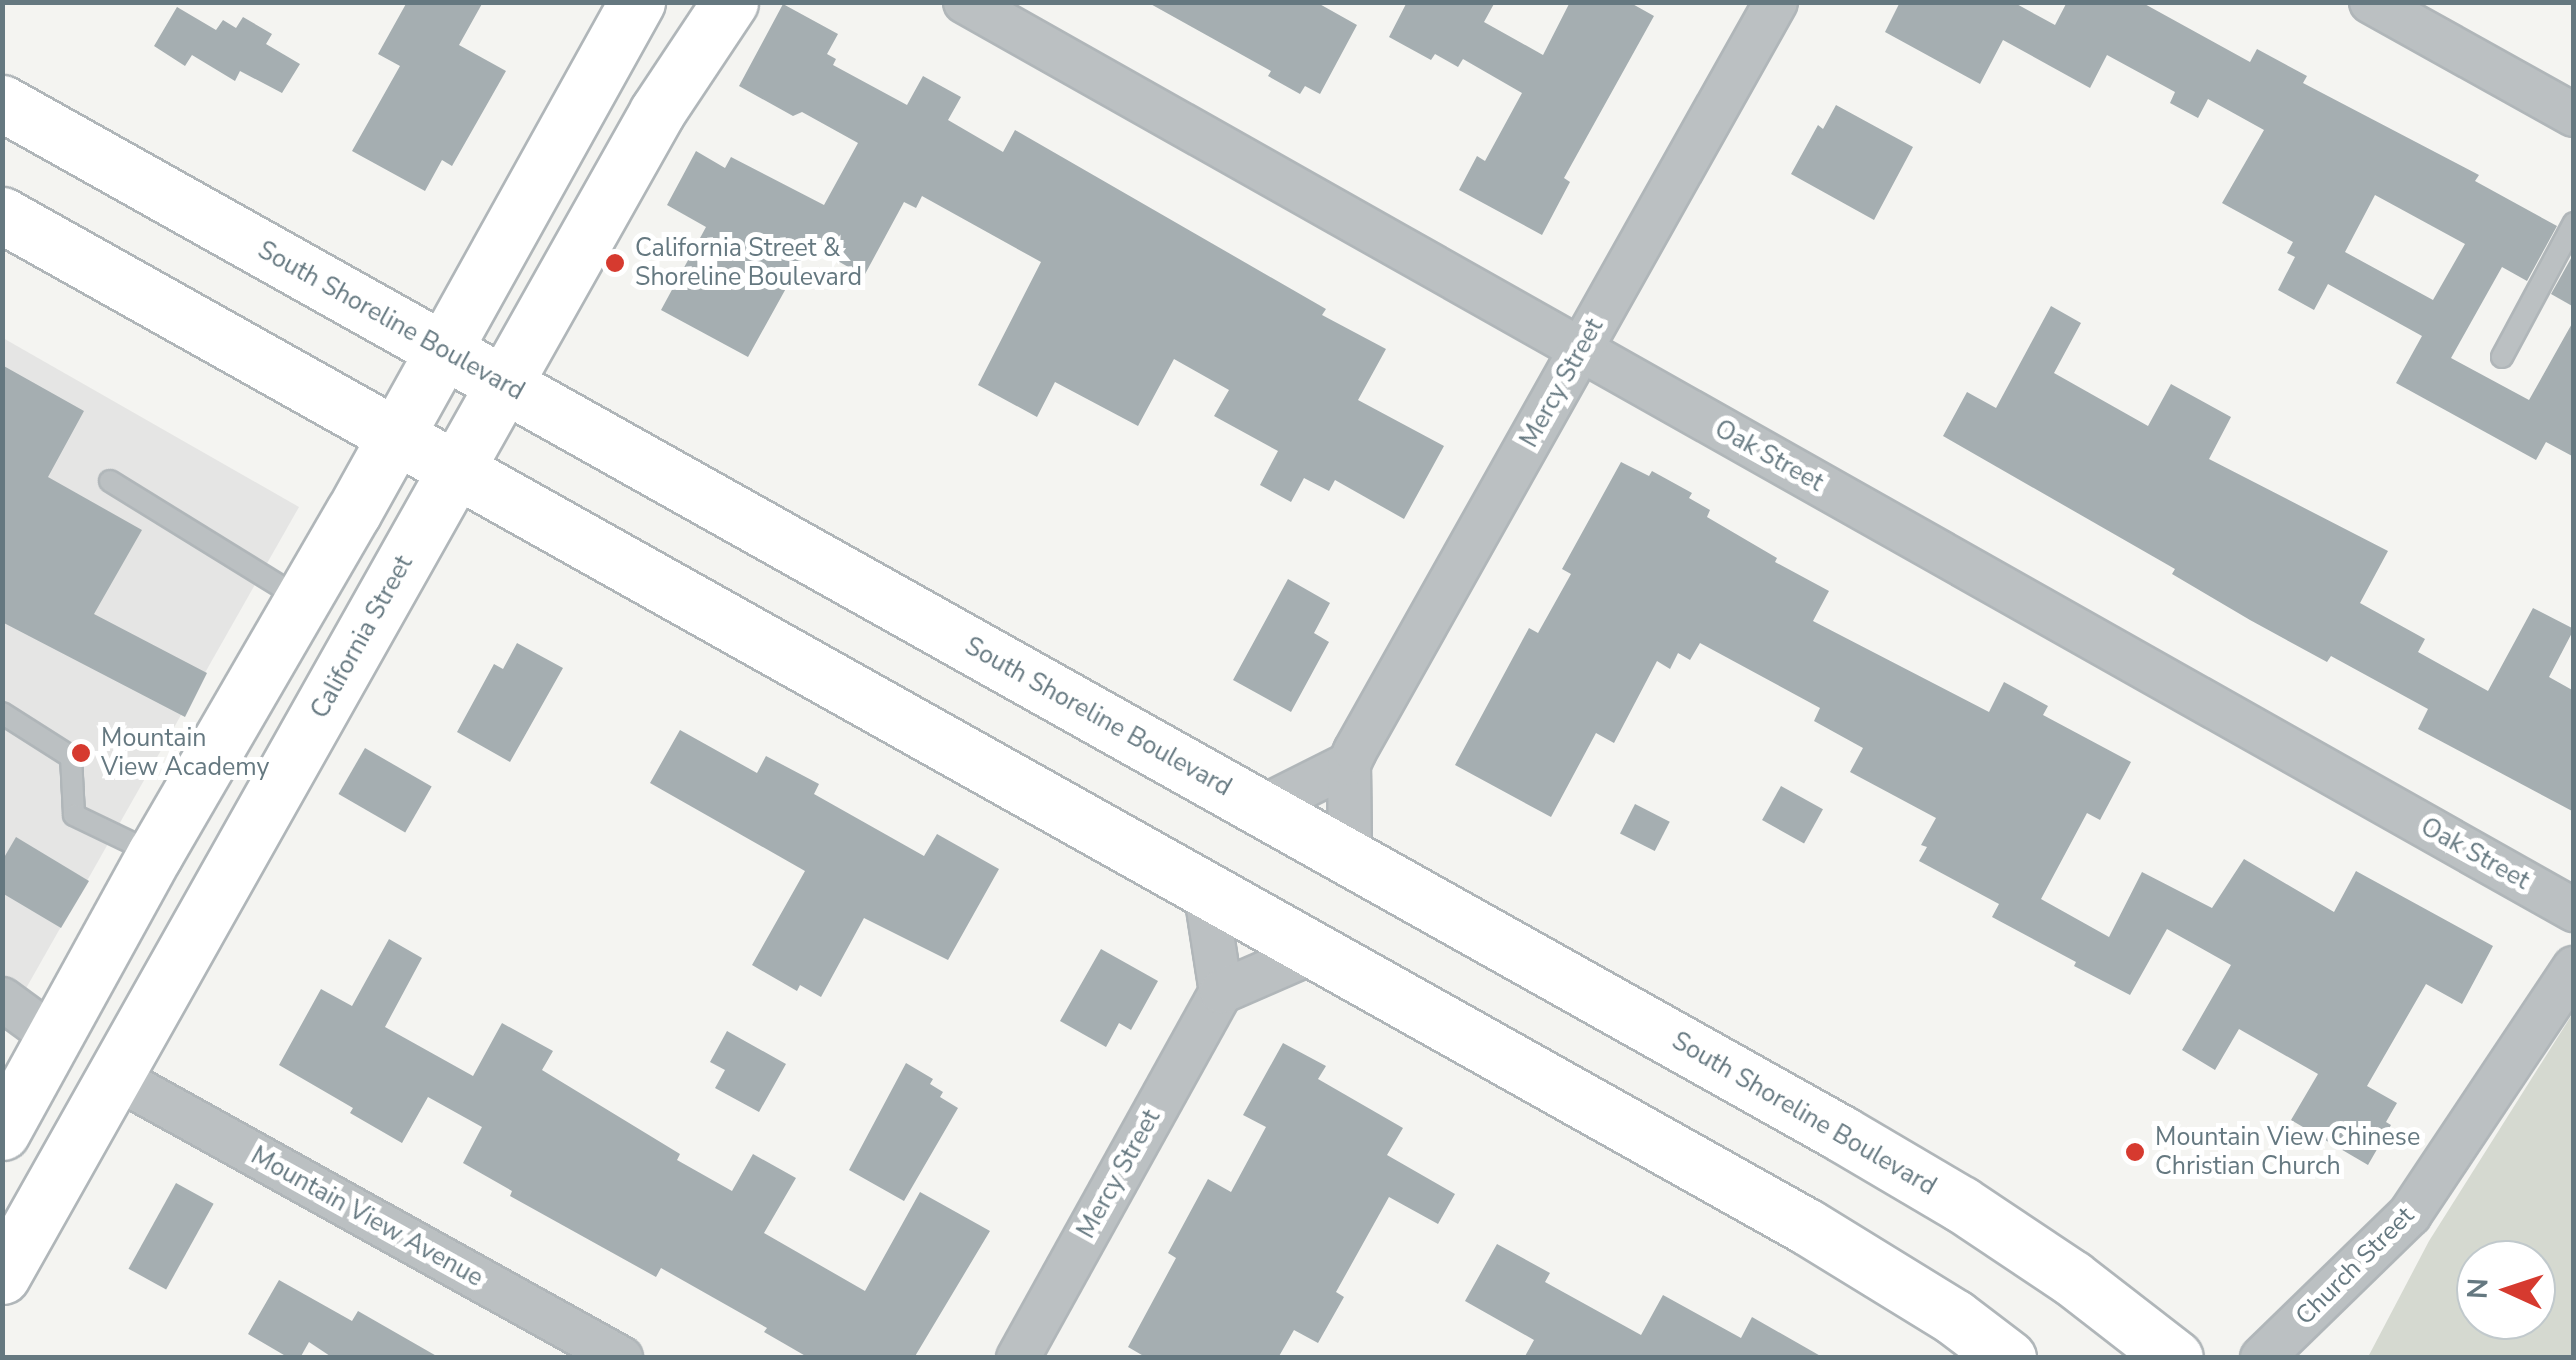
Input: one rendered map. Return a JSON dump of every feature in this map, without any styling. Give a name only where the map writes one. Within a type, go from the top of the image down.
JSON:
[{"type":"main road","points":[[2,1132],[155,854],[396,437],[637,2]]},
{"type":"main road","name":"California Street","points":[[2,1276],[657,112],[730,2]]},
{"type":"main road","name":"South Shoreline Boulevard","points":[[2,103],[1960,1204],[2072,1278],[2176,1358]]},
{"type":"main road","points":[[2,215],[1806,1226],[1954,1317],[2008,1358]]},
{"type":"street","name":"Oak Street","points":[[965,2],[2574,910]]},
{"type":"street","name":"Mercy Street","points":[[1348,764],[1776,2]]},
{"type":"street","points":[[2371,2],[2574,115]]},
{"type":"street","points":[[1261,808],[1348,764],[1350,858]]},
{"type":"street","points":[[1205,889],[1221,992],[1314,952]]},
{"type":"street","name":"Church Street","points":[[2262,1358],[2410,1214],[2574,968]]},
{"type":"street","name":"Mercy Street","points":[[1018,1358],[1221,992]]},
{"type":"street","points":[[2,999],[54,1037]]},
{"type":"street","name":"Mountain View Avenue","points":[[114,1077],[620,1358]]},
{"type":"lane","points":[[2502,357],[2574,223]]},
{"type":"lane","points":[[110,480],[302,600]]},
{"type":"lane","points":[[2,713],[71,757],[74,815],[155,854]]},
{"type":"shaded area","name":"Mountain View Academy","points":[[3,338],[299,507],[16,1006],[3,999]]},
{"type":"shaded area","points":[[2573,1013],[2573,1357],[2368,1357],[2429,1241]]},
{"type":"building","points":[[407,2],[483,2],[459,45],[506,71],[452,166],[442,160],[425,191],[352,151],[400,66],[378,54]]},
{"type":"building","points":[[1147,2],[1316,2],[1357,25],[1320,94],[1305,86],[1300,94],[1268,76],[1271,71]]},
{"type":"building","points":[[1407,2],[1495,2],[1484,22],[1543,55],[1570,2],[1629,2],[1654,16],[1564,178],[1570,182],[1542,235],[1459,190],[1477,156],[1485,161],[1522,93],[1463,59],[1458,67],[1435,54],[1431,60],[1389,37]]},
{"type":"building","points":[[1900,2],[2013,2],[2055,25],[2067,2],[2141,2],[2250,62],[2257,49],[2307,76],[2303,83],[2479,175],[2475,181],[2557,226],[2527,281],[2502,267],[2451,358],[2529,400],[2574,320],[2574,457],[2546,442],[2536,460],[2396,383],[2422,336],[2328,284],[2314,310],[2278,290],[2295,257],[2287,253],[2293,242],[2222,203],[2264,130],[2208,99],[2198,118],[2170,103],[2175,92],[2107,55],[2090,88],[2003,40],[1980,84],[1885,32]],"holes":[[[2375,195],[2465,244],[2433,300],[2345,252]]]},
{"type":"building","points":[[783,4],[838,34],[827,54],[836,59],[833,65],[907,105],[923,76],[961,97],[948,120],[1003,152],[1015,130],[1326,309],[1322,315],[1386,349],[1358,400],[1444,446],[1404,519],[1335,480],[1329,491],[1304,478],[1291,502],[1260,485],[1278,451],[1214,416],[1229,390],[1174,359],[1138,426],[1055,382],[1037,417],[978,385],[1041,262],[922,196],[916,208],[904,202],[864,276],[810,245],[748,357],[661,310],[706,227],[667,205],[696,151],[725,168],[731,157],[824,205],[858,143],[802,112],[793,116],[739,86]]},
{"type":"building","points":[[177,7],[216,30],[223,20],[236,28],[243,17],[272,34],[266,44],[300,64],[282,93],[240,71],[235,81],[192,55],[185,66],[154,46]]},
{"type":"building","points":[[1836,105],[1913,147],[1874,220],[1791,174],[1818,125],[1823,129]]},
{"type":"building","points":[[2574,253],[2574,307],[2551,294]]},
{"type":"building","points":[[2051,306],[2081,323],[2054,373],[2148,426],[2171,384],[2231,417],[2209,459],[2388,551],[2360,603],[2425,639],[2418,652],[2488,691],[2533,608],[2574,629],[2549,677],[2574,691],[2574,812],[2418,729],[2428,709],[2331,656],[2327,662],[2250,620],[2172,574],[2175,569],[1943,436],[1967,392],[1996,408]]},
{"type":"building","points":[[2,365],[84,411],[48,477],[142,530],[94,614],[207,673],[185,717],[2,622]]},
{"type":"building","points":[[1621,462],[1649,476],[1652,471],[1692,493],[1689,498],[1710,510],[1707,517],[1777,558],[1775,562],[1829,591],[1813,621],[1989,712],[2004,682],[2048,706],[2043,715],[2131,762],[2100,820],[2087,813],[2041,899],[2109,937],[2142,872],[2212,908],[2244,859],[2334,912],[2356,871],[2493,946],[2462,1004],[2426,984],[2367,1086],[2397,1103],[2386,1122],[2391,1125],[2368,1165],[2291,1120],[2318,1074],[2239,1029],[2215,1070],[2182,1050],[2231,965],[2167,929],[2130,995],[1992,917],[1999,904],[1919,861],[1927,847],[1921,845],[1936,818],[1850,772],[1863,748],[1814,721],[1820,708],[1700,643],[1690,660],[1678,653],[1670,669],[1657,661],[1614,743],[1596,733],[1551,817],[1455,765],[1529,628],[1538,633],[1571,574],[1562,569]]},
{"type":"building","points":[[1288,579],[1330,603],[1314,633],[1329,642],[1291,712],[1233,680]]},
{"type":"building","points":[[517,643],[563,668],[510,762],[457,732],[494,664],[503,669]]},
{"type":"building","points":[[680,730],[757,773],[766,756],[819,784],[814,794],[924,856],[937,834],[999,869],[948,960],[864,918],[821,997],[800,985],[797,991],[752,965],[805,871],[650,783]]},
{"type":"building","points":[[365,748],[432,786],[405,832],[338,794]]},
{"type":"building","points":[[1781,786],[1823,809],[1804,843],[1762,820]]},
{"type":"building","points":[[1635,804],[1670,822],[1655,851],[1620,833]]},
{"type":"building","points":[[16,837],[89,881],[61,928],[2,893],[2,861]]},
{"type":"building","points":[[389,939],[422,958],[385,1027],[473,1076],[502,1023],[553,1051],[542,1070],[680,1154],[677,1160],[732,1191],[753,1154],[796,1178],[764,1233],[865,1291],[920,1192],[990,1231],[914,1358],[809,1358],[764,1332],[767,1328],[661,1268],[656,1277],[510,1196],[512,1191],[463,1163],[482,1127],[428,1097],[402,1143],[350,1113],[353,1108],[279,1065],[321,989],[352,1006]]},
{"type":"building","points":[[1101,949],[1158,981],[1131,1030],[1119,1023],[1106,1047],[1060,1021]]},
{"type":"building","points":[[727,1031],[786,1064],[759,1112],[715,1088],[725,1070],[710,1062]]},
{"type":"building","points":[[1283,1043],[1326,1066],[1318,1079],[1403,1128],[1387,1155],[1455,1194],[1438,1224],[1389,1197],[1336,1292],[1344,1297],[1318,1343],[1294,1330],[1278,1358],[1147,1358],[1128,1347],[1176,1258],[1168,1253],[1208,1179],[1231,1192],[1266,1127],[1243,1115]]},
{"type":"building","points":[[906,1063],[933,1079],[930,1084],[943,1092],[940,1097],[958,1108],[904,1201],[849,1170]]},
{"type":"building","points":[[176,1183],[214,1204],[166,1290],[128,1269]]},
{"type":"building","points":[[1497,1244],[1550,1273],[1545,1282],[1641,1335],[1663,1295],[1741,1338],[1752,1317],[1824,1358],[1524,1358],[1534,1340],[1465,1301]]},
{"type":"building","points":[[279,1280],[352,1321],[358,1311],[440,1358],[333,1358],[309,1342],[300,1358],[289,1358],[248,1334]]},
{"type":"place","name":"California Street & Shoreline Boulevard","points":[[615,263]]},
{"type":"place","name":"Mountain View Academy","points":[[81,753]]},
{"type":"place","name":"Mountain View Chinese Christian Church","points":[[2135,1152]]}]
